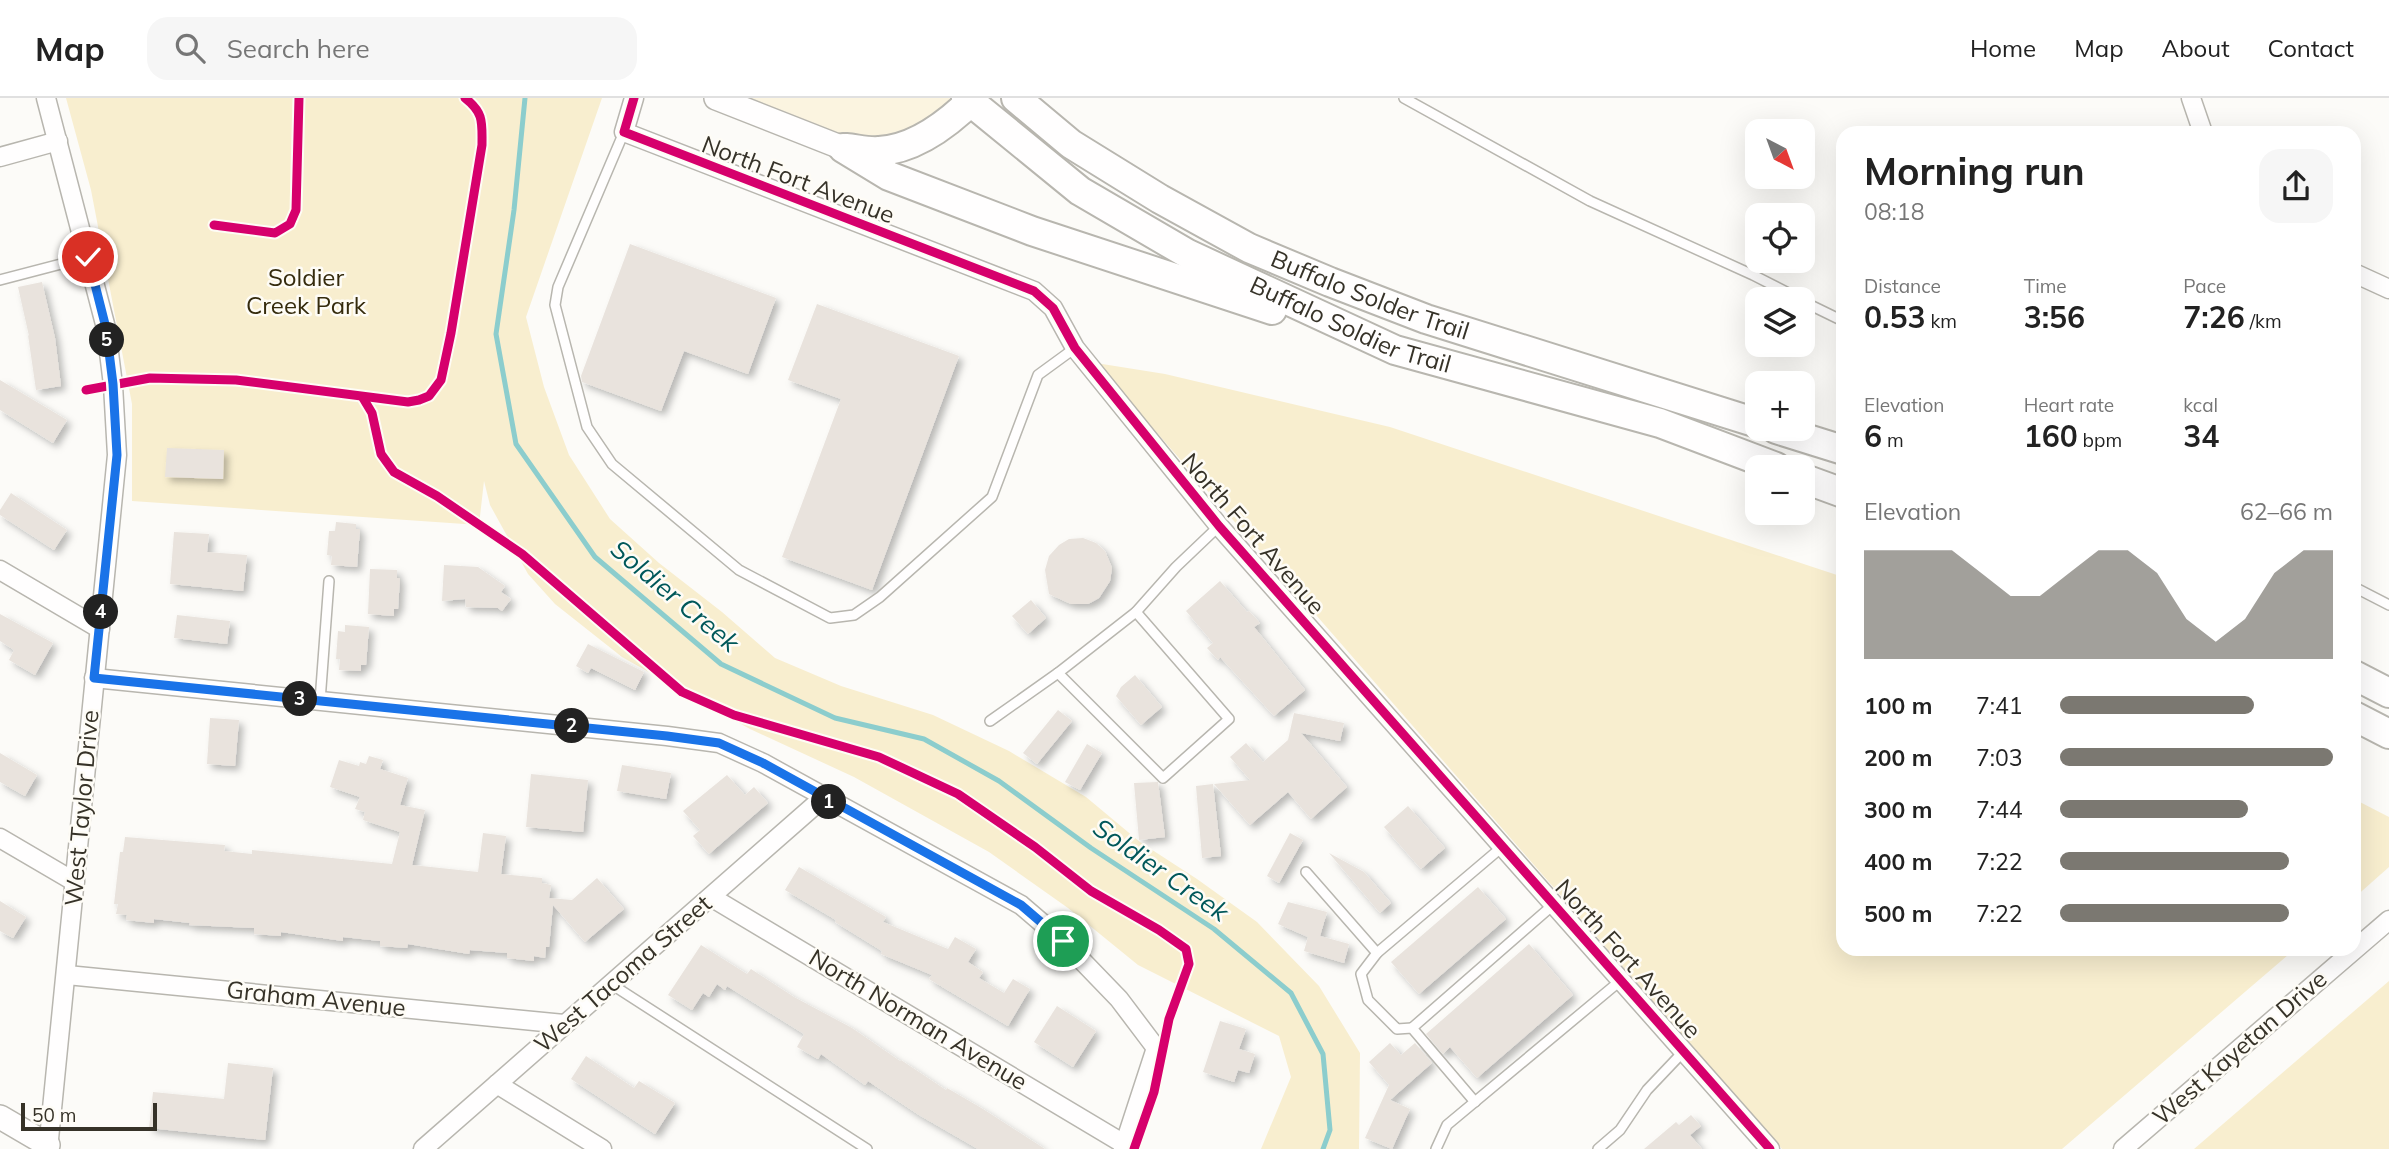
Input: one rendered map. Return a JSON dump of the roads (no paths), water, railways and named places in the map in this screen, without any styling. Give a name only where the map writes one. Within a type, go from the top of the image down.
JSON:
[{"type":"main road","name":"Buffalo Solder Trail","points":[[1016,98],[1071,144],[1160,199],[1249,248],[1426,319],[1745,419]]},
{"type":"main road","points":[[843,148],[878,152],[902,147],[929,135],[970,99]]},
{"type":"main road","name":"Buffalo Soldier Trail","points":[[970,99],[1080,191],[1188,254],[1395,350],[1660,423],[1745,455]]},
{"type":"main road","points":[[843,148],[889,176],[1032,231],[1395,350]]},
{"type":"main road","points":[[1814,441],[1836,448]]},
{"type":"main road","points":[[1815,483],[1836,490]]},
{"type":"main road","points":[[2361,679],[2389,693]]},
{"type":"main road","points":[[2361,720],[2389,734]]},
{"type":"street","name":"West Taylor Drive","points":[[46,98],[106,328],[113,384],[117,455],[50,1148]]},
{"type":"street","points":[[624,132],[634,98]]},
{"type":"street","points":[[716,98],[843,148]]},
{"type":"street","points":[[2191,98],[2201,126]]},
{"type":"street","name":"North Fort Avenue","points":[[624,132],[1034,291],[1053,308],[1075,348],[1219,526],[1770,1149]]},
{"type":"street","points":[[0,157],[58,141]]},
{"type":"street","points":[[2361,276],[2389,289]]},
{"type":"street","points":[[0,570],[100,629]]},
{"type":"street","points":[[94,678],[667,736],[719,743],[763,763],[1021,905],[1063,941],[1119,999],[1156,1048],[1123,1147]]},
{"type":"street","name":"West Tacoma Street","points":[[423,1149],[823,798]]},
{"type":"street","points":[[0,838],[75,882]]},
{"type":"street","name":"North Norman Avenue","points":[[711,897],[1123,1147]]},
{"type":"street","name":"West Kayetan Drive","points":[[2361,944],[2389,920]]},
{"type":"street","name":"West Kayetan Drive","points":[[2123,1149],[2347,956]]},
{"type":"street","name":"Graham Avenue","points":[[67,975],[564,1024]]},
{"type":"street","points":[[497,1084],[602,1149]]},
{"type":"street","points":[[0,1117],[50,1148]]},
{"type":"lane","points":[[1404,98],[1590,201],[1776,287]]},
{"type":"lane","points":[[624,132],[558,287],[555,305],[587,427],[611,464],[739,570],[830,618],[854,615],[880,597],[992,497],[1038,375],[1075,348]]},
{"type":"lane","points":[[0,280],[88,257]]},
{"type":"lane","points":[[1815,307],[1836,318]]},
{"type":"lane","points":[[990,721],[1058,673],[1136,612],[1176,567],[1219,526]]},
{"type":"lane","points":[[320,701],[329,581]]},
{"type":"lane","points":[[2361,591],[2389,605]]},
{"type":"lane","points":[[1058,673],[1163,778],[1229,719],[1136,612]]},
{"type":"lane","points":[[1502,847],[1377,953],[1361,974],[1368,1000],[1397,1029],[1412,1028],[1553,905]]},
{"type":"lane","points":[[1306,872],[1377,953]]},
{"type":"lane","points":[[1436,1149],[1447,1125],[1620,981]]},
{"type":"lane","points":[[611,984],[867,1149]]},
{"type":"lane","points":[[1412,1028],[1475,1102]]},
{"type":"lane","points":[[1598,1149],[1620,1130],[1647,1090],[1684,1051]]},
{"type":"waterway","name":"Soldier Creek","points":[[525,98],[514,210],[496,334],[516,444],[595,557],[721,664],[835,718],[924,739],[999,781],[1091,848],[1214,929],[1291,993],[1323,1054],[1330,1130],[1323,1149]]},
{"type":"park label","name":"Soldier Creek Park","points":[[306,292]]}]
